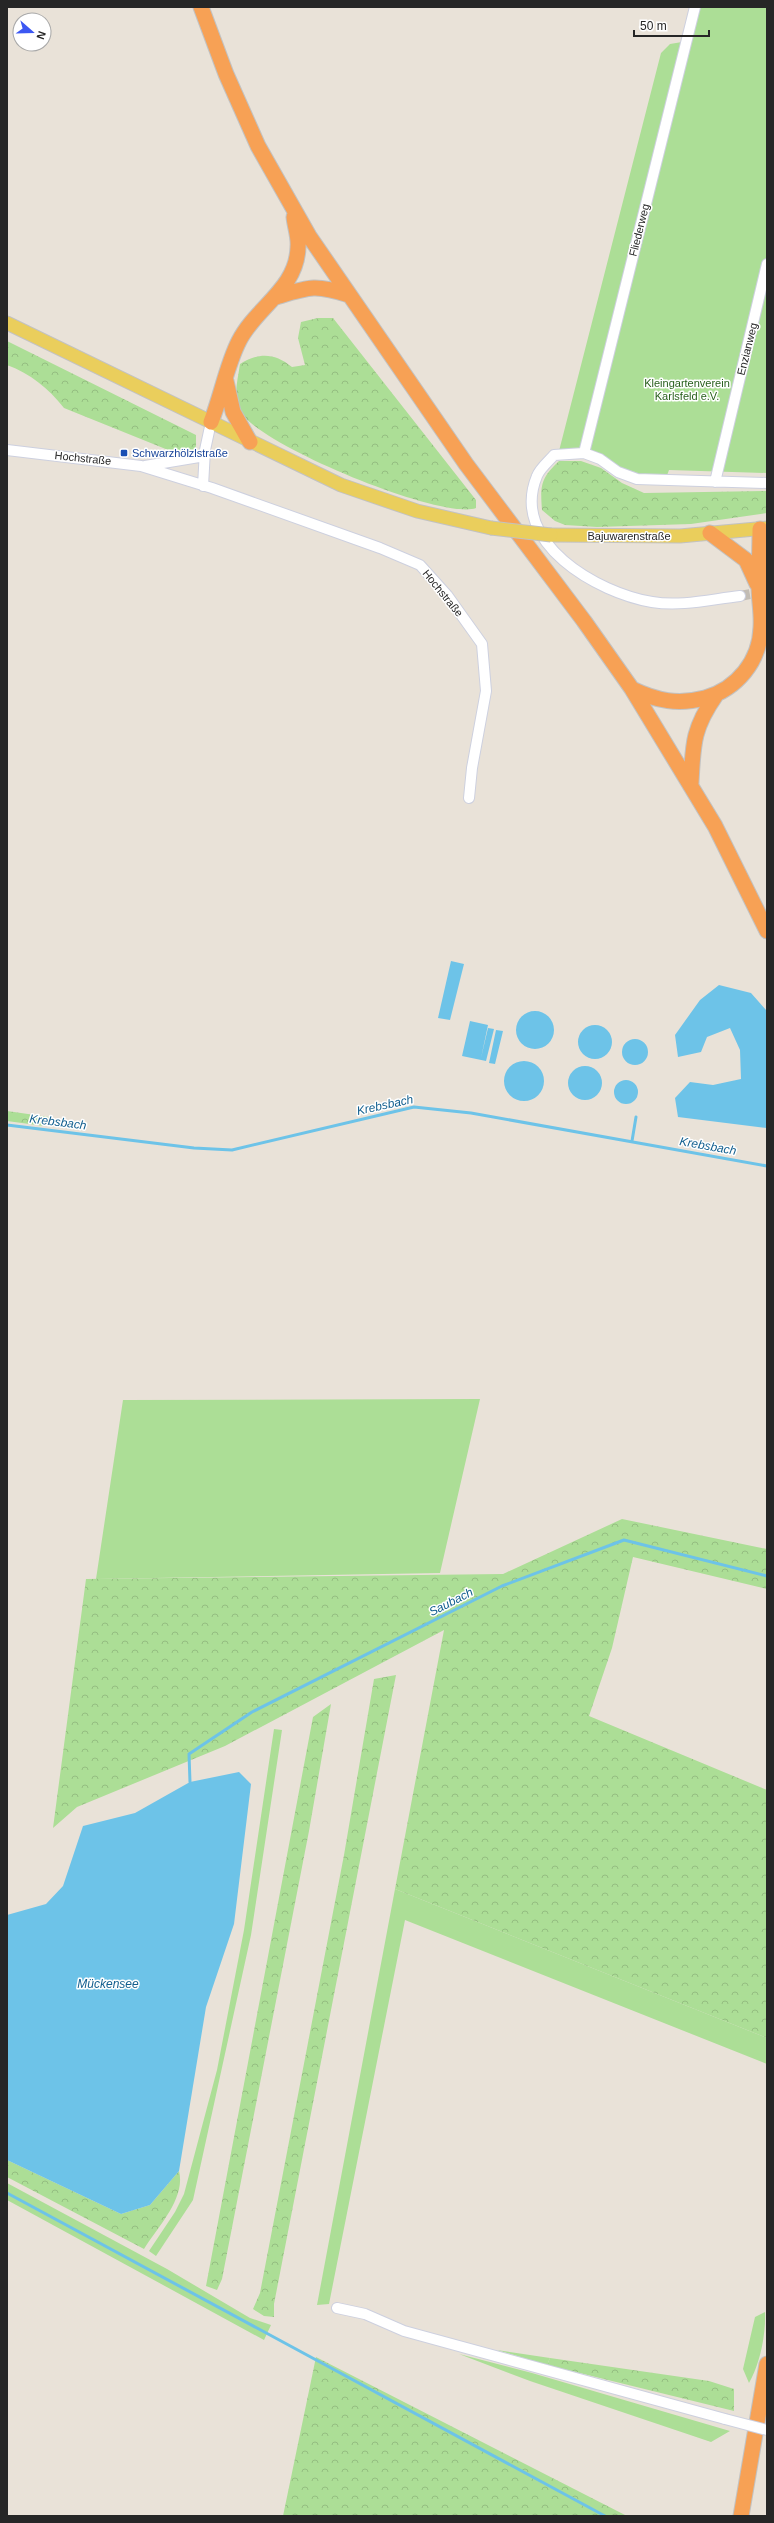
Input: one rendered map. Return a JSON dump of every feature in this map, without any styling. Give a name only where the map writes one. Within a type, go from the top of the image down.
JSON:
[{"type":"highway","points":[[201,7],[226,74],[258,146],[292,208],[349,295],[466,464],[632,689],[691,782],[748,888],[767,931]]},
{"type":"highway","points":[[211,422],[239,341],[254,318],[276,297],[290,279],[297,262],[298,246],[292,208]]},
{"type":"highway","points":[[276,297],[310,286],[331,289],[349,295]]},
{"type":"highway","points":[[226,381],[234,412],[250,442]]},
{"type":"highway","points":[[632,689],[665,702],[695,700],[716,694],[733,685],[754,659],[761,627],[759,589],[763,529]]},
{"type":"highway","points":[[710,533],[746,560],[759,589]]},
{"type":"highway","points":[[691,782],[696,731],[702,715],[716,694]]},
{"type":"highway","points":[[741,2516],[767,2364]]},
{"type":"main road","name":"Bajuwarenstraße","points":[[7,323],[341,486],[417,511],[491,528],[551,535],[680,536],[763,529]]},
{"type":"street","name":"Fliederweg","points":[[584,454],[695,7]]},
{"type":"street","name":"Enzianweg","points":[[715,482],[767,264]]},
{"type":"street","points":[[204,486],[205,456],[211,422]]},
{"type":"street","name":"Hochstraße","points":[[8,453],[114,461],[141,466],[204,486],[380,548],[420,565],[447,595],[482,644],[486,691],[472,768],[469,798]]},
{"type":"street","points":[[740,596],[680,603],[653,603],[622,595],[586,578],[558,558],[536,526],[531,497],[537,474],[554,455],[584,454],[600,459],[618,472],[637,479],[767,483]]},
{"type":"street","points":[[141,466],[205,456]]},
{"type":"street","points":[[337,2308],[365,2314],[404,2331],[767,2430]]},
{"type":"green space","name":"Kleingartenverein Karlsfeld e.V.","points":[[699,7],[767,7],[767,473],[669,470],[666,478],[637,476],[590,452],[590,445]]},
{"type":"green space","points":[[682,42],[580,451],[559,451],[661,53],[670,44]]},
{"type":"green space","points":[[318,318],[333,318],[476,500],[476,508],[457,509],[427,503],[350,476],[311,459],[277,441],[252,424],[239,409],[236,393],[240,364],[254,357],[267,356],[286,362],[292,367],[305,365],[298,338],[301,322]]},
{"type":"green space","points":[[7,341],[196,435],[196,446],[192,454],[183,456],[64,408],[52,394],[38,382],[7,365]]},
{"type":"green space","points":[[559,461],[581,461],[601,468],[622,483],[644,493],[767,491],[767,513],[691,524],[597,527],[565,525],[555,521],[542,510],[541,494],[543,482],[548,472]]},
{"type":"green space","points":[[7,1111],[49,1117],[44,1126],[7,1121]]},
{"type":"green space","points":[[480,1399],[440,1573],[96,1579],[123,1400]]},
{"type":"green space","points":[[622,1519],[767,1549],[767,1589],[633,1557],[612,1648],[589,1716],[767,1790],[767,2038],[395,1889],[444,1630],[225,1746],[77,1807],[53,1828],[86,1579],[503,1574]]},
{"type":"green space","points":[[396,1675],[274,2304],[274,2317],[264,2316],[253,2309],[260,2293],[344,1855],[374,1679]]},
{"type":"green space","points":[[331,1704],[309,1831],[222,2279],[217,2290],[206,2286],[313,1717]]},
{"type":"green space","points":[[274,1729],[282,1730],[251,1935],[193,2200],[156,2256],[149,2251],[175,2212],[184,2194],[217,2070],[244,1930]]},
{"type":"green space","points":[[395,1889],[767,2038],[767,2064],[405,1920],[329,2304],[317,2305]]},
{"type":"green space","points":[[7,2160],[121,2214],[150,2205],[179,2171],[180,2181],[175,2202],[144,2249],[7,2177]]},
{"type":"green space","points":[[7,2183],[167,2269],[250,2318],[271,2325],[264,2340],[7,2200]]},
{"type":"green space","points":[[765,2312],[762,2349],[749,2383],[743,2369],[755,2317]]},
{"type":"green space","points":[[497,2350],[550,2358],[547,2365]]},
{"type":"green space","points":[[459,2354],[532,2373],[730,2431],[711,2442],[530,2381]]},
{"type":"green space","points":[[316,2357],[627,2516],[283,2516]]},
{"type":"green space","points":[[550,2358],[709,2381],[734,2389],[734,2411],[547,2365]]},
{"type":"water","points":[[451,961],[464,964],[450,1020],[438,1018]]},
{"type":"water","points":[[719,985],[751,993],[766,1010],[767,1128],[678,1117],[675,1098],[690,1082],[713,1085],[741,1079],[740,1050],[730,1028],[707,1037],[701,1052],[678,1057],[675,1035],[700,1000]]},
{"type":"water","points":[[531,1011],[539,1011],[549,1016],[553,1023],[553,1037],[549,1044],[539,1049],[531,1049],[521,1044],[519,1041],[516,1034],[516,1026],[521,1016],[524,1014]]},
{"type":"water","points":[[470,1021],[488,1025],[481,1058],[488,1028],[494,1029],[486,1061],[462,1056]]},
{"type":"water","points":[[598,1025],[607,1030],[611,1035],[611,1049],[607,1054],[602,1058],[592,1059],[588,1058],[579,1049],[578,1039],[579,1035],[588,1026]]},
{"type":"water","points":[[496,1030],[503,1031],[495,1064],[489,1063]]},
{"type":"water","points":[[635,1039],[644,1043],[648,1052],[644,1061],[635,1065],[626,1061],[622,1052],[626,1043]]},
{"type":"water","points":[[524,1061],[532,1063],[538,1067],[542,1073],[544,1081],[542,1089],[538,1095],[532,1099],[524,1101],[516,1099],[510,1095],[506,1089],[504,1081],[506,1073],[510,1067],[516,1063]]},
{"type":"water","points":[[582,1066],[588,1066],[592,1067],[599,1073],[602,1083],[601,1090],[595,1097],[588,1100],[582,1100],[578,1099],[571,1093],[568,1086],[568,1080],[569,1076],[575,1069]]},
{"type":"water","points":[[626,1080],[635,1083],[638,1092],[635,1101],[626,1104],[617,1101],[614,1092],[617,1083]]},
{"type":"water","name":"Mückensee","points":[[239,1772],[251,1784],[234,1924],[206,2007],[179,2171],[150,2205],[121,2214],[7,2160],[7,1915],[46,1904],[63,1886],[83,1826],[135,1813],[190,1782]]},
{"type":"waterway","name":"Krebsbach","points":[[7,1125],[194,1148],[232,1150],[414,1107],[471,1113],[767,1166]]},
{"type":"waterway","points":[[632,1141],[636,1117]]},
{"type":"waterway","name":"Saubach","points":[[190,1782],[189,1754],[252,1712],[502,1586],[624,1540],[767,1576]]},
{"type":"waterway","points":[[7,2193],[605,2516]]},
{"type":"tunnel","points":[[740,596],[767,591]]},
{"type":"place","name":"Schwarzhölzlstraße","points":[[124,453]]}]
